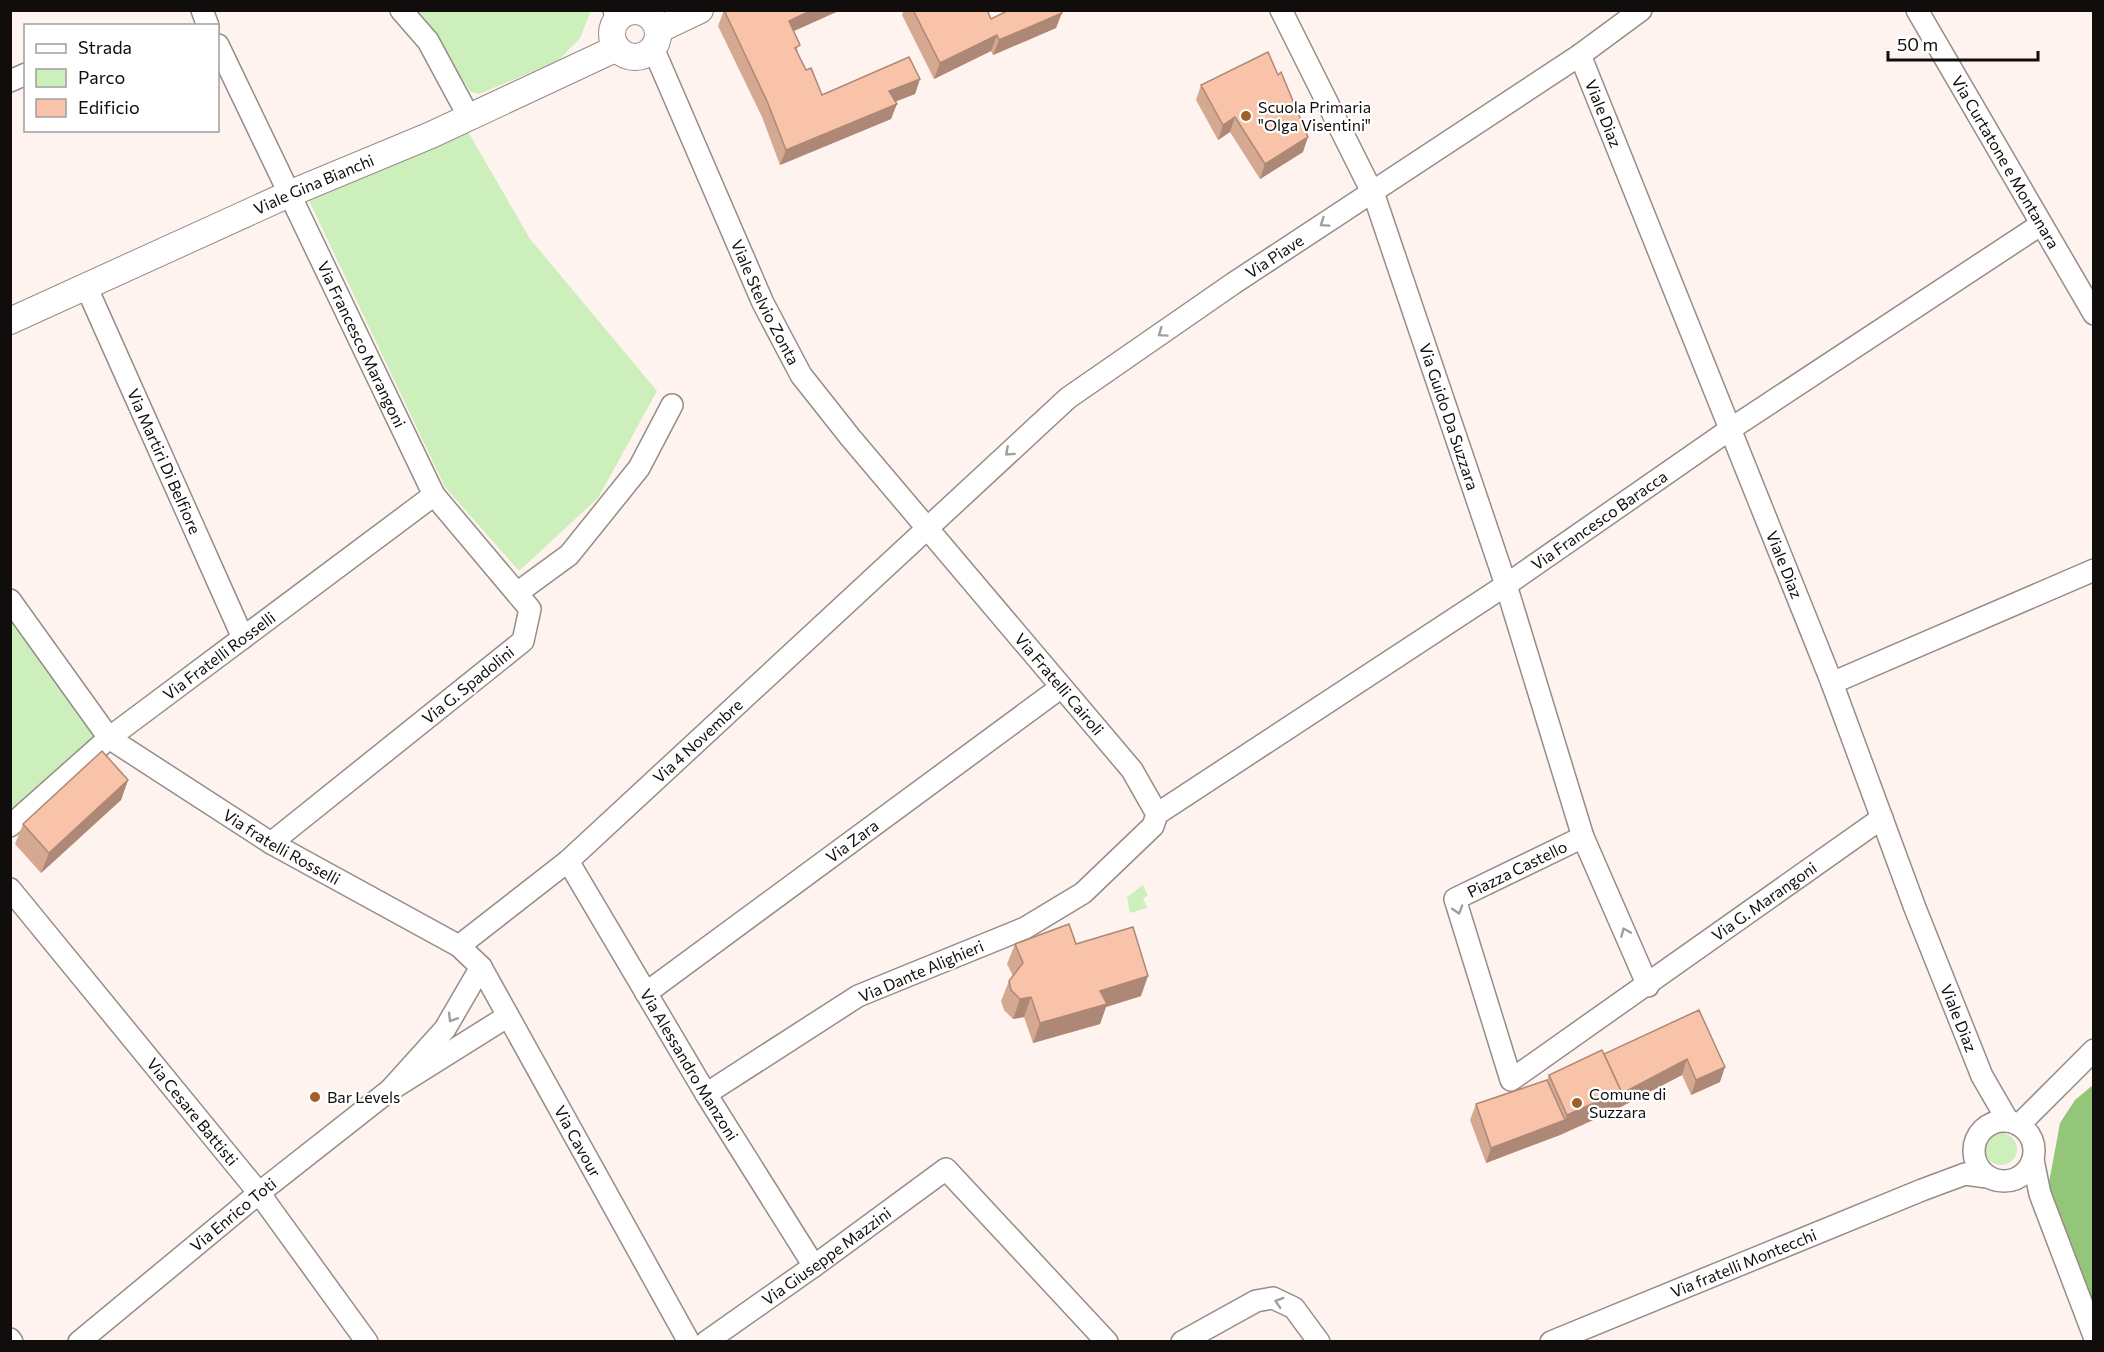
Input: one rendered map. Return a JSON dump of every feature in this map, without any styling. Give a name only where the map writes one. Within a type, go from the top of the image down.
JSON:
[{"type":"street","points":[[401,10],[428,41],[469,117]]},
{"type":"street","points":[[649,25],[641,56],[634,57],[617,48],[612,34],[615,15],[629,12],[649,25],[700,10]]},
{"type":"street","name":"Via Guido Da Suzzara","points":[[1281,10],[1372,191],[1506,585],[1583,837]]},
{"type":"street","name":"Via Piave","points":[[927,527],[1068,398],[1372,191],[1580,55],[1641,10]]},
{"type":"street","name":"Via Curtatone e Montanara","points":[[1917,10],[2094,315]]},
{"type":"street","name":"Viale Stelvio Zonta","points":[[649,25],[763,303],[801,375],[927,527]]},
{"type":"street","name":"Via Francesco Marangoni","points":[[219,47],[434,495]]},
{"type":"street","name":"Viale Gina Bianchi","points":[[10,321],[289,194],[431,135],[617,48]]},
{"type":"street","name":"Viale Diaz","points":[[1580,55],[1832,684],[1982,1076]]},
{"type":"street","points":[[10,81],[24,75]]},
{"type":"street","name":"Via Francesco Baracca","points":[[1157,814],[1506,585],[1729,430],[2040,225]]},
{"type":"street","name":"Via Martiri Di Belfiore","points":[[87,286],[243,638]]},
{"type":"street","points":[[517,593],[569,555],[639,468],[672,405]]},
{"type":"street","name":"Via G. Spadolini","points":[[271,843],[523,641],[530,609],[434,495]]},
{"type":"street","name":"Via Fratelli Rosselli","points":[[10,826],[109,738],[434,495]]},
{"type":"street","name":"Via Fratelli Cairoli","points":[[927,527],[1060,688],[1132,770],[1157,814]]},
{"type":"street","name":"Via 4 Novembre","points":[[459,946],[568,861],[927,527]]},
{"type":"street","points":[[1832,684],[2094,570]]},
{"type":"street","points":[[10,600],[109,738]]},
{"type":"street","name":"Via Zara","points":[[646,993],[1060,688]]},
{"type":"street","name":"Via fratelli Rosselli","points":[[109,738],[271,843],[459,946]]},
{"type":"street","name":"Via Dante Alighieri","points":[[706,1094],[858,996],[1025,928],[1083,893],[1153,826],[1157,814]]},
{"type":"street","name":"Via G. Marangoni","points":[[1648,986],[1882,818]]},
{"type":"street","name":"Piazza Castello","points":[[1583,837],[1648,986],[1511,1080],[1455,899],[1583,837]]},
{"type":"street","name":"Via Alessandro Manzoni","points":[[568,861],[706,1094],[814,1266]]},
{"type":"street","name":"Via Cesare Battisti","points":[[10,889],[259,1193],[367,1341]]},
{"type":"street","name":"Via Cavour","points":[[459,946],[481,967],[689,1341]]},
{"type":"street","name":"Via Enrico Toti","points":[[390,1090],[445,1029],[481,967]]},
{"type":"street","name":"Via Enrico Toti","points":[[79,1341],[259,1193],[390,1090],[508,1016]]},
{"type":"street","points":[[1922,1190],[1958,1167],[1990,1124],[2013,1123],[2094,1050]]},
{"type":"street","points":[[1982,1076],[2013,1123],[2026,1131],[2033,1154],[2040,1194],[2094,1336]]},
{"type":"street","points":[[1982,1076],[1984,1114],[1975,1144],[1980,1170],[2034,1198],[2054,1234]]},
{"type":"street","points":[[1922,1190],[1965,1174],[1994,1179],[2021,1176],[2033,1154],[2061,1082]]},
{"type":"street","name":"Via Giuseppe Mazzini","points":[[706,1341],[814,1266],[946,1169],[1107,1341]]},
{"type":"street","name":"Via fratelli Montecchi","points":[[1562,1339],[1922,1190]]},
{"type":"street","points":[[1182,1341],[1256,1301],[1273,1298],[1294,1308],[1319,1341]]},
{"type":"green space","points":[[416,11],[591,11],[580,38],[558,61],[479,94],[471,92]]},
{"type":"green space","points":[[463,123],[530,239],[657,391],[598,498],[519,571],[445,487],[303,188]]},
{"type":"green space","points":[[10,615],[98,733],[11,809],[10,809]]},
{"type":"green space","points":[[1143,885],[1148,896],[1143,898],[1147,908],[1130,913],[1127,897]]},
{"type":"green space","points":[[2093,1085],[2093,1311],[2048,1188],[2060,1123],[2075,1100]]},
{"type":"green space","points":[[2001,1133],[2012,1138],[2017,1149],[2012,1160],[2001,1165],[1990,1160],[1985,1149],[1990,1138]]},
{"type":"building","points":[[724,10],[812,10],[789,21],[800,45],[795,48],[806,70],[811,68],[822,95],[909,57],[920,79],[889,91],[897,104],[786,150],[767,101]]},
{"type":"building","points":[[913,10],[987,10],[991,19],[1009,10],[1061,10],[1062,13],[999,40],[997,35],[940,63]]},
{"type":"building","name":"Scuola Primaria \"Olga Visentini\"","points":[[1268,52],[1278,75],[1281,72],[1308,137],[1265,164],[1235,117],[1223,125],[1201,85]]},
{"type":"building","points":[[102,751],[128,780],[49,853],[23,824]]},
{"type":"building","points":[[1069,924],[1076,944],[1133,927],[1148,976],[1100,991],[1107,1004],[1040,1023],[1031,997],[1020,999],[1011,990],[1009,981],[1023,963],[1015,944]]},
{"type":"building","points":[[1699,1010],[1725,1067],[1696,1080],[1687,1059],[1619,1095],[1621,1091],[1604,1054]]},
{"type":"building","points":[[1602,1050],[1621,1091],[1567,1115],[1549,1075]]},
{"type":"building","points":[[1547,1080],[1565,1120],[1491,1148],[1476,1104]]},
{"type":"place","name":"Scuola Primaria \"Olga Visentini\"","points":[[1246,116]]},
{"type":"place","name":"Bar Levels","points":[[315,1097]]},
{"type":"place","name":"Comune di Suzzara","points":[[1577,1103]]}]
